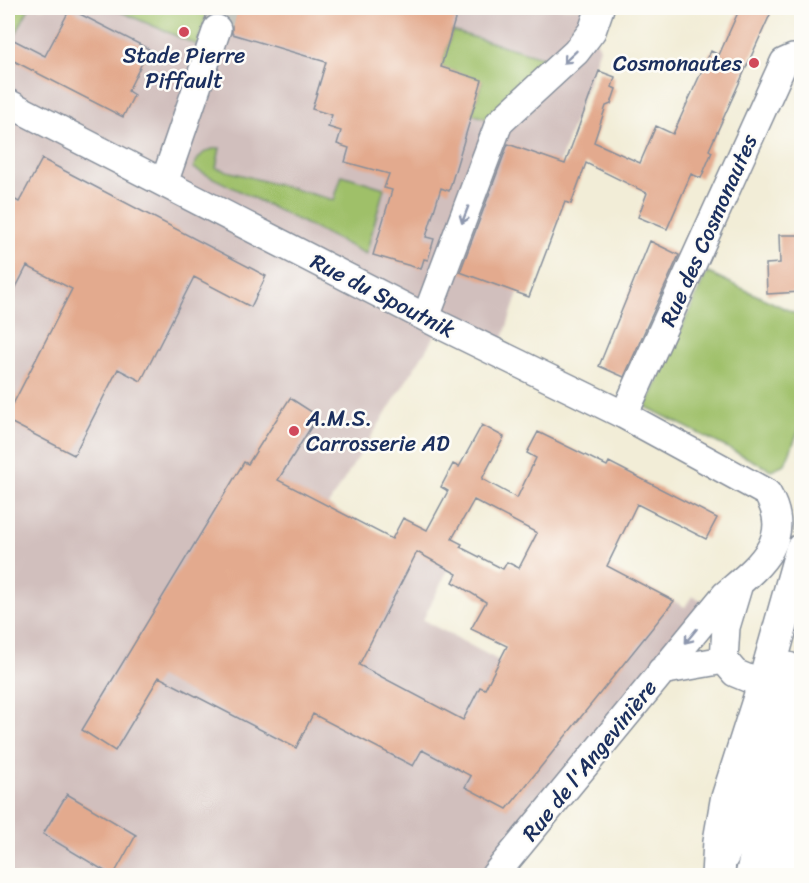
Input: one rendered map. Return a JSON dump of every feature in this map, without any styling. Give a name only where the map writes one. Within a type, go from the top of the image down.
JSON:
[{"type":"main road","points":[[752,876],[760,842],[789,757],[787,690],[801,550]]},
{"type":"main road","points":[[717,875],[727,801],[739,765],[787,690],[801,606]]},
{"type":"main road","points":[[794,876],[801,829]]},
{"type":"street","points":[[426,317],[499,123],[576,52],[592,31],[600,8]]},
{"type":"street","points":[[164,183],[217,29]]},
{"type":"street","name":"Rue des Cosmonautes","points":[[624,415],[784,62],[793,58],[801,60]]},
{"type":"street","name":"Rue du Spoutnik","points":[[8,103],[426,317],[624,415],[759,486]]},
{"type":"street","name":"Rue de l'Angevinière","points":[[494,876],[720,601],[766,557],[777,536],[773,503],[759,486]]},
{"type":"street","name":"Rue de l'Angevinière","points":[[661,671],[724,660],[726,627],[732,601],[741,582]]},
{"type":"street","points":[[724,660],[735,673],[787,690]]},
{"type":"street","points":[[717,875],[789,757]]},
{"type":"street","points":[[776,876],[784,841],[789,757]]},
{"type":"shaded area","points":[[29,8],[112,8],[196,45],[209,8],[600,8],[592,31],[600,48],[529,249],[532,250],[498,354],[441,326],[328,505],[448,569],[423,620],[507,665],[591,558],[685,607],[692,596],[714,607],[494,875],[8,875],[8,49]]},
{"type":"green space","points":[[8,8],[29,8],[8,49]]},
{"type":"green space","name":"Stade Pierre Piffault","points":[[112,8],[209,8],[197,45]]},
{"type":"green space","points":[[452,31],[563,63],[499,123],[472,114],[482,81],[441,67]]},
{"type":"green space","points":[[220,148],[216,168],[334,200],[342,175],[384,188],[366,254],[193,168],[203,154]]},
{"type":"green space","points":[[707,272],[801,316],[801,425],[785,464],[771,470],[646,407]]},
{"type":"building","points":[[209,8],[428,8],[456,16],[441,67],[482,80],[449,191],[441,188],[426,237],[434,239],[428,260],[424,259],[421,269],[373,255],[392,190],[384,188],[389,174],[345,162],[349,148],[337,144],[341,131],[328,127],[332,115],[312,109],[326,62],[232,34],[232,25],[223,14],[213,14],[205,19]]},
{"type":"building","points":[[740,8],[773,8],[709,150],[712,152],[701,178],[691,174],[667,229],[638,217],[647,193],[586,163],[571,204],[565,202],[529,297],[460,272],[508,144],[565,164],[599,71],[615,77],[612,87],[616,89],[611,104],[606,106],[594,142],[640,163],[656,126],[673,134],[711,51],[719,55]]},
{"type":"building","points":[[70,9],[149,49],[128,91],[134,95],[123,117],[8,58],[8,37],[45,56]]},
{"type":"building","points":[[42,159],[266,276],[251,307],[194,277],[141,381],[118,369],[74,455],[8,421],[8,414],[72,289],[27,266],[8,303],[8,196],[19,202]]},
{"type":"building","points":[[779,235],[801,235],[801,292],[767,294],[766,264],[780,263]]},
{"type":"building","points":[[650,241],[679,255],[624,377],[599,366]]},
{"type":"building","points":[[290,398],[318,416],[278,480],[392,539],[403,518],[427,530],[448,491],[441,487],[453,464],[459,467],[482,425],[504,437],[482,479],[517,498],[536,458],[527,453],[538,432],[607,466],[609,462],[717,518],[706,539],[637,504],[607,566],[674,601],[507,809],[465,787],[471,776],[422,750],[413,766],[313,714],[296,748],[159,677],[115,751],[82,730],[244,462],[248,464]],"holes":[[[474,500],[537,533],[519,568],[507,562],[503,569],[460,547],[462,544],[452,539]],[[417,552],[457,574],[453,582],[486,602],[471,629],[507,646],[485,689],[480,687],[463,720],[359,665]]]},
{"type":"building","points":[[67,794],[136,835],[113,876],[43,834]]},
{"type":"tunnel","points":[[217,29],[223,8]]},
{"type":"place","name":"Stade Pierre Piffault","points":[[184,32]]},
{"type":"place","name":"Cosmonautes","points":[[754,63]]},
{"type":"place","name":"A.M.S. Carrosserie AD","points":[[294,431]]}]
